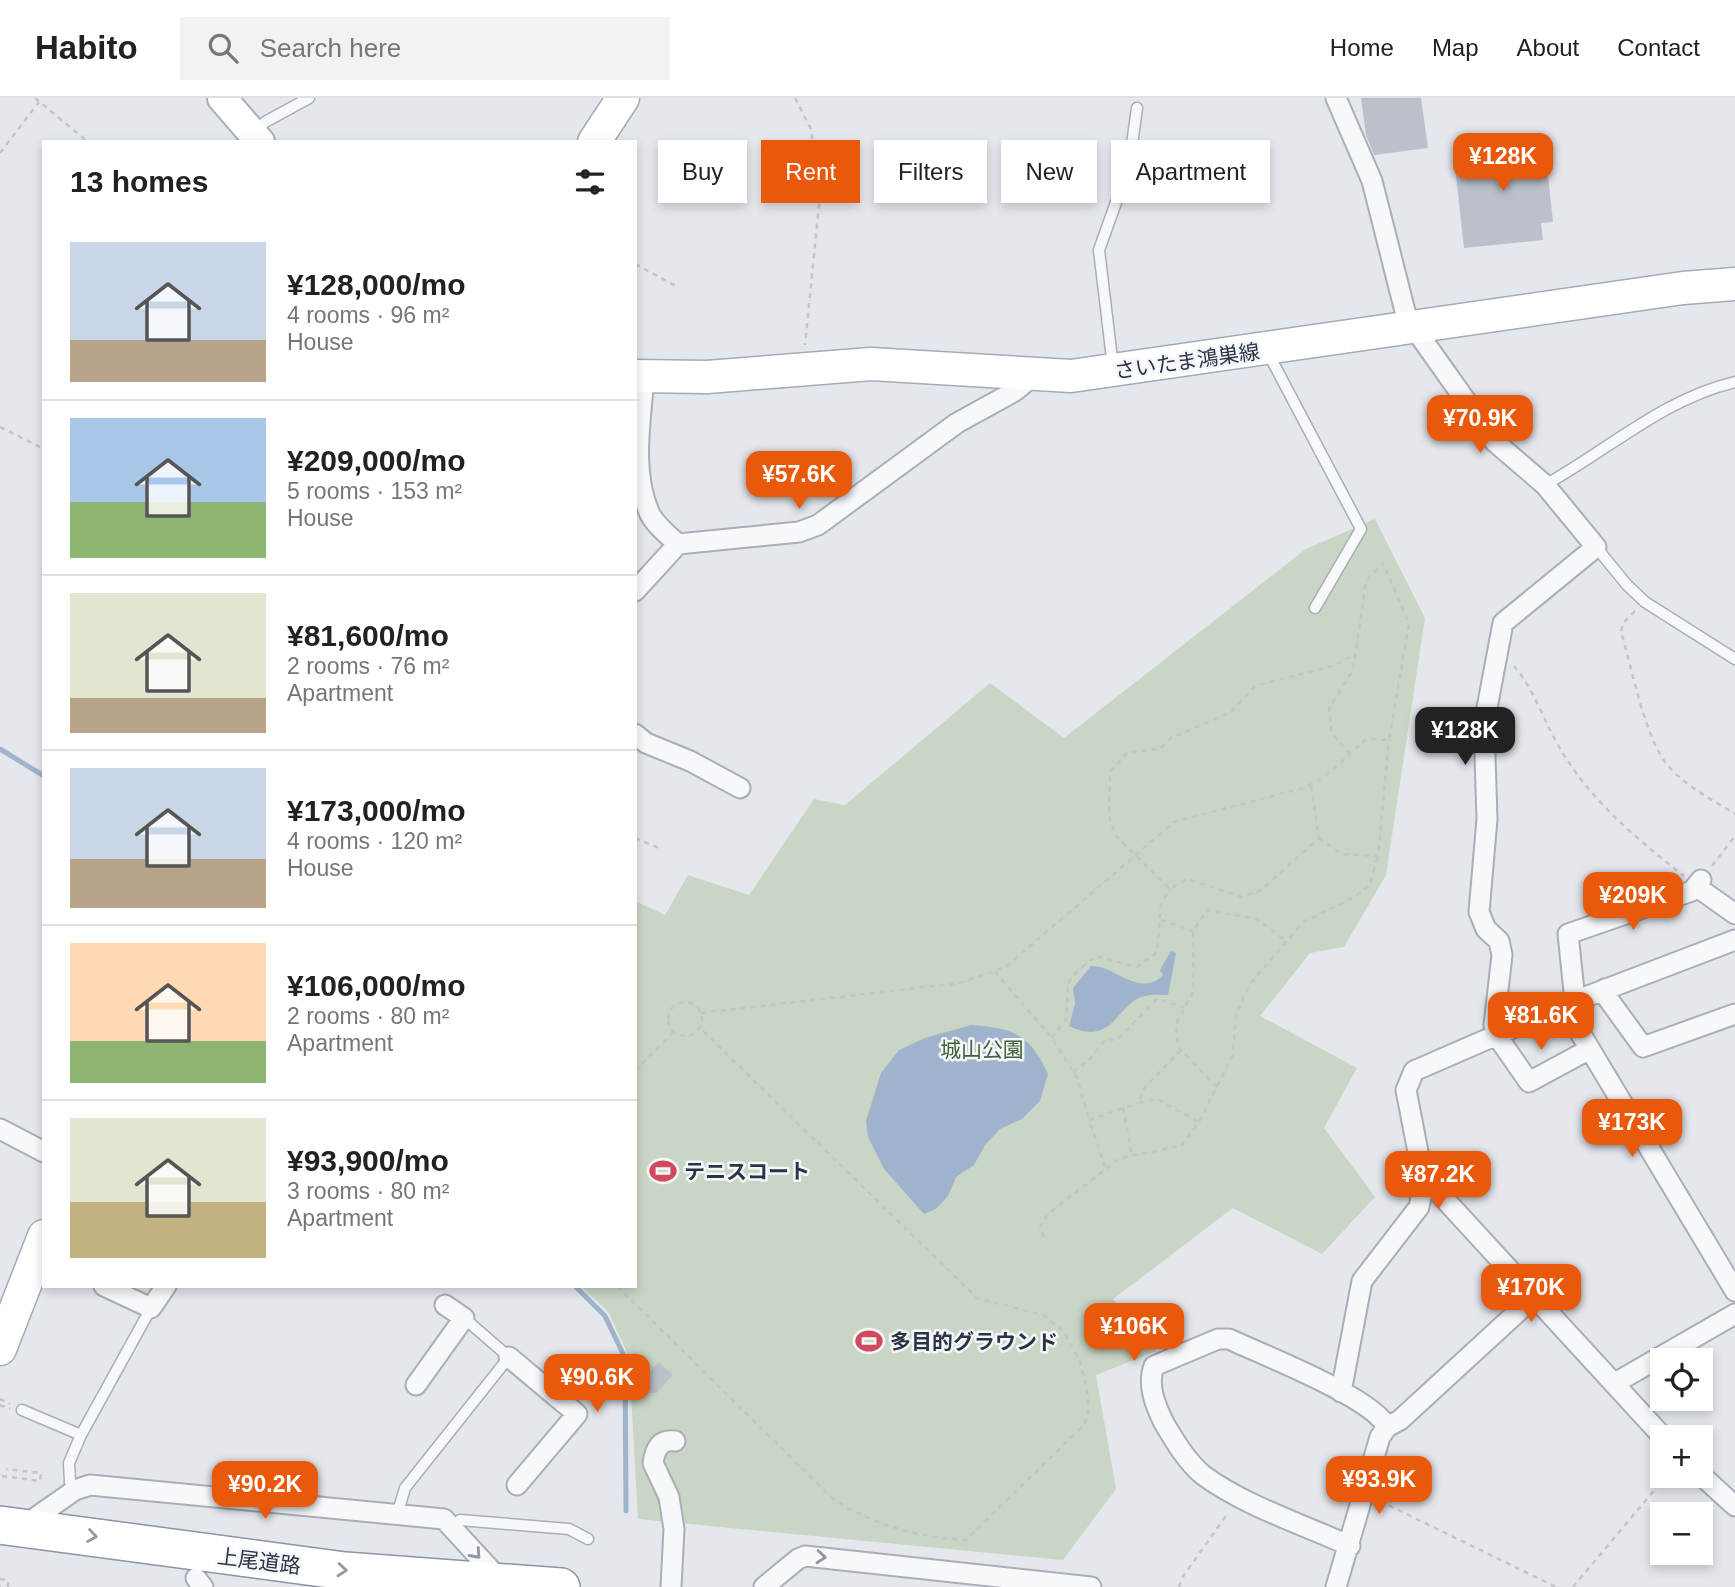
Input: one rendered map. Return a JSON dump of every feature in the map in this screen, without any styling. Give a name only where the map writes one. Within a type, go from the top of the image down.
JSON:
[{"type":"highway","name":"上尾道路","points":[[7,1534],[345,1571],[500,1580],[561,1587]]},
{"type":"highway","name":"上尾道路","points":[[7,1534],[66,1556],[199,1583],[264,1587]]},
{"type":"main road","points":[[595,140],[623,98]]},
{"type":"main road","name":"さいたま鴻巣線","points":[[640,376],[707,377],[803,367],[901,364],[1033,376],[1114,372],[1683,288],[1735,284]]},
{"type":"main road","points":[[0,1349],[41,1250]]},
{"type":"street","points":[[222,98],[256,138]]},
{"type":"street","points":[[1336,98],[1372,181],[1413,327],[1488,433],[1545,485],[1597,547],[1503,623],[1484,724],[1487,819],[1479,912],[1486,929],[1499,942],[1502,955],[1494,1025],[1497,1037],[1529,1082],[1590,1049]]},
{"type":"street","points":[[640,376],[638,461],[643,489],[649,514],[678,544]]},
{"type":"street","points":[[637,589],[678,544],[799,532],[818,524],[957,423],[1015,391],[1033,376]]},
{"type":"street","points":[[637,736],[646,743],[690,761],[740,788]]},
{"type":"street","points":[[1735,914],[1699,883],[1568,934],[1569,1003],[1590,1049],[1735,1291]]},
{"type":"street","points":[[1341,1392],[1362,1281],[1419,1207],[1424,1183],[1406,1090],[1414,1071],[1497,1037],[1569,1003],[1735,940]]},
{"type":"street","points":[[1605,989],[1606,996],[1643,1047],[1735,1014]]},
{"type":"street","points":[[0,1129],[42,1151]]},
{"type":"street","points":[[1424,1183],[1438,1192],[1652,1425]]},
{"type":"street","points":[[108,1288],[151,1308],[165,1288]]},
{"type":"street","points":[[1336,1587],[1380,1437],[1387,1427],[1400,1420],[1534,1297]]},
{"type":"street","points":[[416,1385],[464,1318],[445,1305]]},
{"type":"street","points":[[1615,1383],[1735,1314]]},
{"type":"street","points":[[1350,1546],[1241,1496],[1203,1475],[1192,1464],[1157,1410],[1150,1379],[1154,1366],[1218,1339],[1229,1339],[1341,1392],[1382,1417],[1387,1427]]},
{"type":"street","points":[[509,1357],[577,1414],[517,1485]]},
{"type":"street","points":[[671,1587],[674,1529],[669,1497],[653,1463],[657,1447],[664,1441],[676,1441]]},
{"type":"street","points":[[7,1534],[75,1490],[90,1485],[283,1502],[443,1519],[500,1580]]},
{"type":"street","points":[[1713,1486],[1735,1506]]},
{"type":"street","points":[[764,1587],[797,1559],[806,1556],[1091,1587]]},
{"type":"lane","points":[[256,138],[265,121],[309,98]]},
{"type":"lane","points":[[1114,372],[1103,304],[1099,250],[1129,166],[1137,108]]},
{"type":"lane","points":[[1266,349],[1361,529],[1315,608]]},
{"type":"lane","points":[[1545,485],[1583,464],[1656,414],[1717,386],[1735,382]]},
{"type":"lane","points":[[1597,547],[1645,602],[1735,659]]},
{"type":"lane","points":[[75,1490],[69,1482],[69,1463],[81,1435],[151,1308]]},
{"type":"lane","points":[[397,1515],[405,1488],[509,1357],[464,1318]]},
{"type":"lane","points":[[22,1410],[81,1435]]},
{"type":"lane","points":[[283,1502],[289,1472]]},
{"type":"lane","points":[[453,1528],[460,1520],[569,1529],[588,1539]]},
{"type":"path","points":[[35,98],[86,140]]},
{"type":"path","points":[[795,98],[811,129],[819,205],[803,367]]},
{"type":"path","points":[[0,153],[40,102]]},
{"type":"path","points":[[637,265],[676,286]]},
{"type":"path","points":[[0,427],[42,448]]},
{"type":"path","points":[[1044,1237],[1040,1227],[1049,1213],[1120,1157],[1181,1146],[1199,1122],[1233,1055],[1236,1014],[1250,984],[1303,922],[1355,897],[1370,884],[1378,856],[1389,740],[1409,624],[1383,563],[1366,581],[1353,670],[1329,709],[1332,734],[1350,754]]},
{"type":"path","points":[[1645,602],[1623,623],[1621,632],[1653,737],[1665,761],[1686,783],[1735,814]]},
{"type":"path","points":[[1170,889],[1115,835],[1109,816],[1110,772],[1128,752],[1160,750],[1171,738],[1231,712],[1255,686],[1336,665],[1354,654]]},
{"type":"path","points":[[1497,656],[1516,667],[1561,751],[1583,782],[1634,837],[1699,883],[1735,836]]},
{"type":"path","points":[[701,1013],[960,983],[1007,966],[1174,822],[1311,785],[1320,781],[1366,739],[1389,740]]},
{"type":"path","points":[[1311,785],[1319,838],[1341,854],[1378,856]]},
{"type":"path","points":[[1052,1038],[1066,1019],[1066,990],[1073,974],[1096,956],[1137,967],[1157,951],[1161,904],[1170,889],[1187,879],[1242,897],[1261,890],[1319,838]]},
{"type":"path","points":[[637,839],[659,848]]},
{"type":"path","points":[[1217,1087],[1181,1050],[1176,1024],[1193,992],[1193,931],[1207,910],[1257,919],[1286,942]]},
{"type":"path","points":[[1161,920],[1193,931]]},
{"type":"path","points":[[994,971],[1052,1038],[1073,1072],[1106,1169]]},
{"type":"path","points":[[1073,1072],[1089,1060],[1106,1039],[1117,1040],[1157,999],[1185,1008]]},
{"type":"path","points":[[619,1288],[830,1496],[867,1517],[928,1536],[966,1540],[1084,1425],[1088,1415],[1088,1396],[1080,1361],[1063,1331],[1043,1315],[977,1298],[700,1028],[701,1013],[692,1003],[679,1003],[673,1007],[668,1019],[673,1031],[685,1037],[700,1028]]},
{"type":"path","points":[[637,1069],[673,1031]]},
{"type":"path","points":[[1138,1103],[1145,1087],[1181,1050]]},
{"type":"path","points":[[1089,1120],[1157,1099],[1199,1122]]},
{"type":"path","points":[[1123,1108],[1132,1155]]},
{"type":"path","points":[[0,1482],[1,1476],[40,1481],[40,1473],[6,1469]]},
{"type":"path","points":[[1573,1587],[1656,1488]]},
{"type":"path","points":[[1364,1494],[1556,1587]]},
{"type":"path","points":[[1179,1587],[1182,1578],[1241,1496]]},
{"type":"path","points":[[0,1579],[8,1580],[8,1587]]},
{"type":"green space","name":"城山公園","points":[[1375,519],[1425,618],[1386,875],[1344,947],[1310,953],[1260,1016],[1357,1068],[1324,1128],[1375,1197],[1322,1254],[1233,1208],[1113,1299],[1156,1351],[1096,1375],[1116,1489],[1063,1560],[638,1519],[629,1357],[609,1313],[583,1288],[637,1288],[637,902],[665,915],[688,875],[749,895],[814,799],[845,805],[990,683],[1064,738],[1306,549]]},
{"type":"water","points":[[1171,951],[1176,953],[1168,995],[1148,995],[1135,1000],[1106,1028],[1084,1031],[1069,1026],[1075,1004],[1073,988],[1091,966],[1145,983],[1163,975],[1160,970]]},
{"type":"water","points":[[971,1025],[998,1028],[1018,1036],[1034,1050],[1048,1074],[1040,1101],[1022,1119],[1000,1129],[985,1145],[974,1165],[956,1177],[948,1196],[936,1209],[924,1214],[884,1169],[868,1137],[866,1121],[881,1073],[899,1050],[925,1038]]},
{"type":"building","points":[[1361,98],[1421,98],[1428,148],[1374,155],[1366,135]]},
{"type":"building","points":[[1544,139],[1553,222],[1541,223],[1543,240],[1464,248],[1453,149]]},
{"type":"building","points":[[659,1362],[673,1375],[656,1393],[640,1393],[640,1372],[648,1372]]},
{"type":"waterway","points":[[0,749],[42,775]]},
{"type":"waterway","points":[[577,1288],[605,1316],[625,1358],[626,1511]]},
{"type":"place","name":"テニスコート","points":[[663,1171]]},
{"type":"place","name":"多目的グラウンド","points":[[869,1341]]}]
